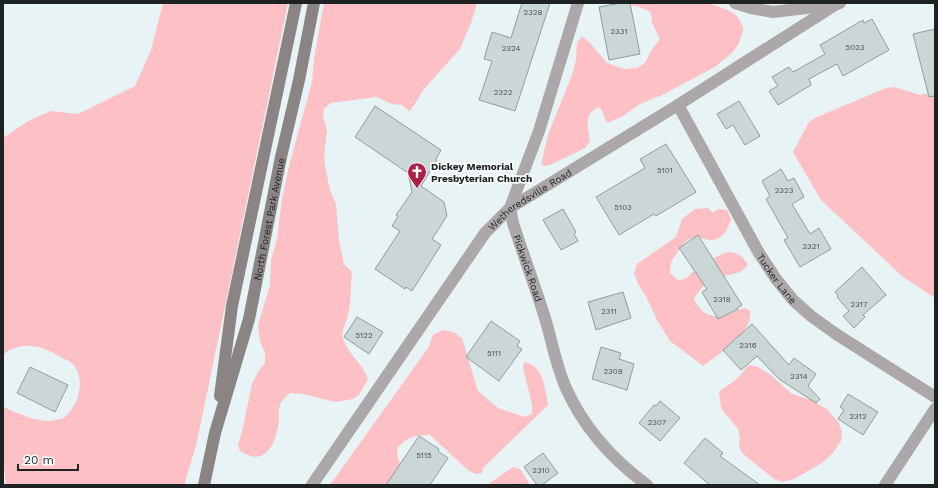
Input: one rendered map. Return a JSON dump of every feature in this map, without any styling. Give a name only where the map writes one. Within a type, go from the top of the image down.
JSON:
[{"type":"main road","name":"North Forest Park Avenue","points":[[204,485],[215,433],[232,306],[296,3]]},
{"type":"main road","name":"North Forest Park Avenue","points":[[215,433],[249,320],[314,3]]},
{"type":"street","points":[[510,208],[539,131],[578,3]]},
{"type":"street","name":"Wetheredsville Road","points":[[735,3],[772,12],[837,4]]},
{"type":"street","name":"Wetheredsville Road","points":[[312,485],[485,232],[510,208],[678,105],[837,4]]},
{"type":"street","name":"Tucker Lane","points":[[678,105],[760,253],[776,279],[793,300],[811,316],[836,334],[935,397]]},
{"type":"street","name":"Pickwick Road","points":[[510,208],[512,223],[545,319],[555,356],[566,388],[579,414],[594,437],[628,471],[647,485]]},
{"type":"street","points":[[886,485],[935,408]]},
{"type":"shaded area","points":[[163,3],[288,3],[196,446],[185,485],[6,485],[3,457],[3,407],[38,420],[50,421],[62,418],[70,412],[74,406],[80,384],[77,370],[73,364],[48,350],[25,346],[17,347],[3,355],[3,138],[28,121],[51,111],[78,114],[135,86],[151,50]]},
{"type":"shaded area","points":[[324,3],[477,3],[471,23],[460,49],[424,89],[411,110],[409,111],[402,105],[392,104],[377,97],[331,103],[324,109],[323,116],[327,130],[324,157],[326,171],[330,190],[336,204],[339,240],[344,264],[352,272],[350,307],[343,331],[343,339],[368,379],[359,395],[353,399],[335,402],[303,394],[290,393],[280,405],[279,421],[272,445],[263,455],[256,457],[249,456],[240,451],[238,445],[252,384],[258,372],[265,363],[265,353],[260,342],[258,325],[270,285],[271,260],[277,239],[282,199],[289,166],[312,82],[314,58]]},
{"type":"shaded area","points":[[616,3],[708,3],[728,10],[737,16],[743,27],[743,31],[739,43],[733,52],[715,67],[662,95],[640,104],[623,116],[608,123],[599,107],[594,110],[588,121],[590,141],[585,148],[550,165],[544,166],[541,164],[549,132],[572,75],[576,60],[577,43],[582,36],[607,63],[624,69],[637,68],[645,63],[652,49],[660,39],[652,23],[651,12],[636,6]]},
{"type":"shaded area","points":[[895,87],[920,95],[935,92],[935,298],[903,277],[821,200],[793,152],[809,122],[817,117],[886,88]]},
{"type":"shaded area","points":[[708,208],[713,213],[718,209],[727,210],[731,219],[727,230],[719,238],[708,240],[695,237],[686,241],[673,260],[670,267],[670,273],[678,280],[682,280],[685,279],[698,266],[721,254],[730,252],[735,253],[744,259],[748,264],[745,268],[736,273],[711,280],[701,288],[694,299],[699,308],[712,316],[728,315],[735,310],[745,308],[750,311],[746,328],[741,335],[734,343],[703,366],[670,341],[657,320],[646,296],[638,284],[634,273],[637,264],[676,237],[682,219],[695,209]]},
{"type":"shaded area","points":[[443,330],[453,332],[462,338],[478,391],[498,408],[525,417],[532,414],[532,405],[523,367],[524,362],[531,364],[540,373],[548,405],[483,468],[482,473],[476,474],[469,471],[430,435],[424,435],[412,437],[397,448],[398,459],[402,466],[424,482],[436,485],[330,485],[428,348],[433,335]]},
{"type":"shaded area","points":[[750,365],[758,367],[771,375],[792,394],[811,400],[827,409],[839,423],[842,432],[841,441],[833,453],[822,463],[794,479],[782,482],[774,479],[742,453],[739,446],[740,438],[738,429],[721,408],[719,392],[738,378],[746,367]]},
{"type":"shaded area","points":[[513,467],[521,470],[530,485],[487,485]]},
{"type":"building","points":[[522,3],[550,3],[515,111],[479,100],[492,61],[484,59],[492,32],[511,38]]},
{"type":"building","points":[[630,3],[640,54],[609,60],[599,7]]},
{"type":"building","points":[[872,19],[889,50],[843,76],[837,64],[809,79],[811,85],[778,105],[769,91],[778,86],[772,77],[789,67],[793,72],[825,54],[820,45],[863,20],[864,23]]},
{"type":"building","points":[[935,29],[935,96],[929,97],[913,34]]},
{"type":"building","points":[[739,101],[760,136],[745,145],[733,125],[726,129],[717,114]]},
{"type":"building","name":"Dickey Memorial Presbyterian Church","points":[[375,106],[441,150],[436,159],[437,160],[421,186],[444,202],[447,216],[432,239],[441,245],[412,291],[406,287],[405,289],[375,269],[400,231],[392,226],[398,216],[396,215],[412,192],[408,173],[355,137]]},
{"type":"building","points":[[666,144],[696,192],[656,216],[654,214],[619,235],[596,197],[645,168],[640,159]]},
{"type":"building","points":[[781,169],[788,181],[794,178],[804,197],[792,204],[810,234],[819,228],[831,249],[800,267],[784,240],[788,238],[766,199],[770,196],[762,181]]},
{"type":"building","points":[[563,209],[576,232],[574,234],[578,241],[561,250],[543,220]]},
{"type":"building","points":[[698,235],[742,305],[737,308],[738,309],[718,319],[702,292],[707,289],[679,248]]},
{"type":"building","points":[[862,267],[886,295],[863,315],[865,317],[854,328],[843,316],[849,311],[837,297],[838,296],[835,292]]},
{"type":"building","points":[[623,292],[631,318],[596,330],[588,302]]},
{"type":"building","points":[[357,317],[383,332],[369,354],[344,337]]},
{"type":"building","points":[[491,321],[520,341],[517,346],[522,349],[499,381],[466,357]]},
{"type":"building","points":[[752,324],[789,365],[794,358],[816,374],[808,386],[820,399],[816,403],[779,379],[757,356],[741,370],[723,350]]},
{"type":"building","points":[[601,347],[621,353],[619,359],[634,364],[627,390],[592,379]]},
{"type":"building","points":[[30,367],[68,385],[55,412],[17,393]]},
{"type":"building","points":[[848,394],[878,412],[863,435],[838,419],[844,410],[840,407]]},
{"type":"building","points":[[660,401],[680,418],[660,441],[639,423],[654,405],[656,406]]},
{"type":"building","points":[[419,436],[439,449],[438,451],[448,458],[430,485],[386,485]]},
{"type":"building","points":[[705,438],[723,453],[720,456],[760,485],[710,485],[684,463]]},
{"type":"building","points":[[543,453],[558,473],[542,485],[537,485],[524,467]]},
{"type":"place","name":"Dickey Memorial Presbyterian Church","points":[[417,189]]}]
